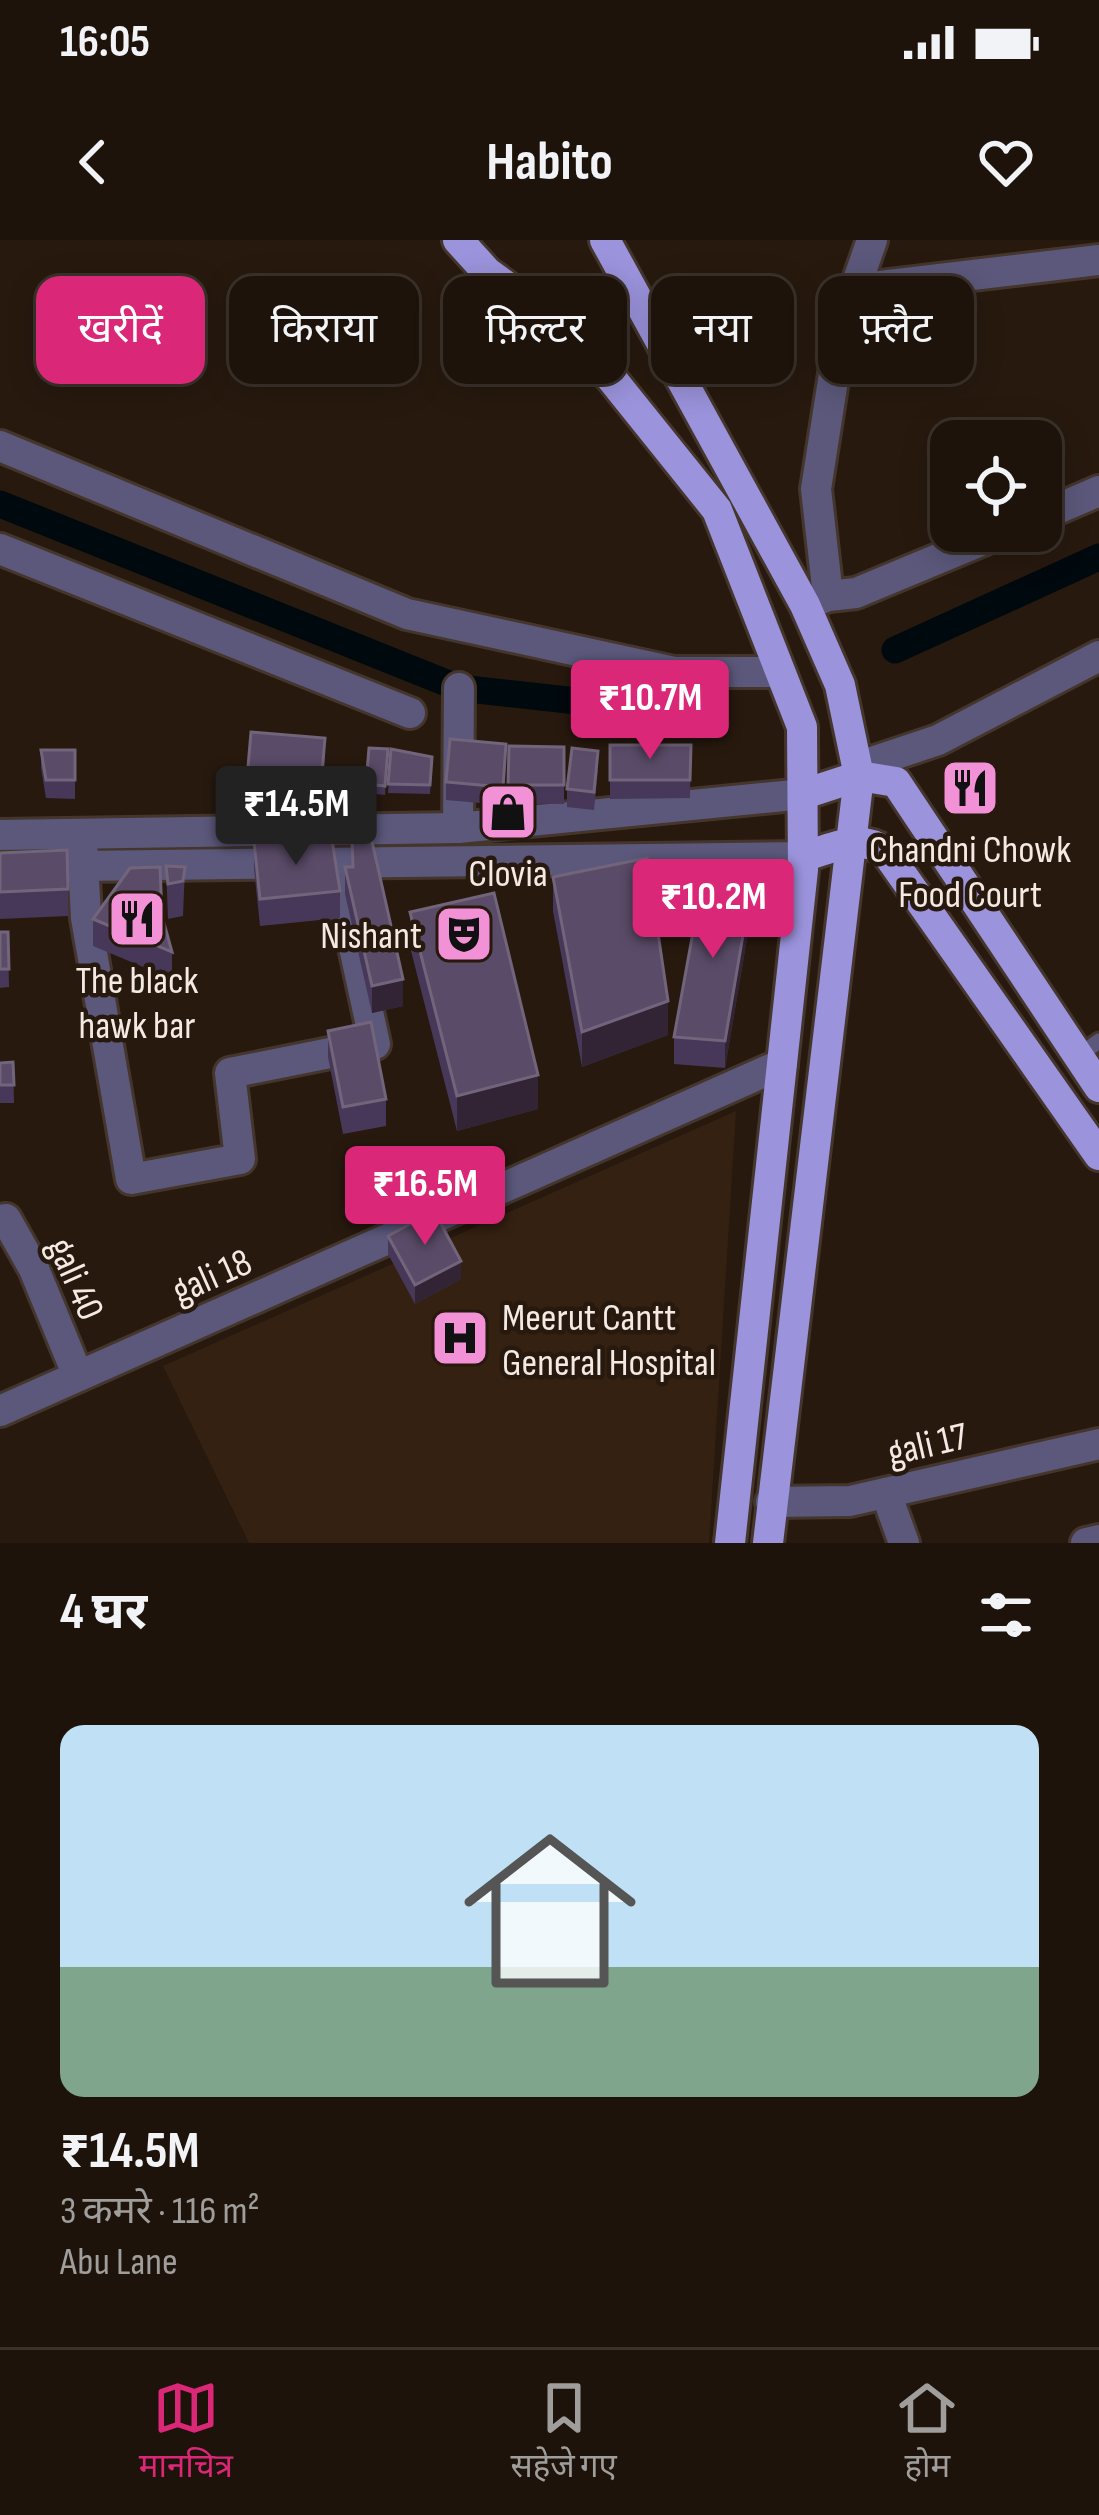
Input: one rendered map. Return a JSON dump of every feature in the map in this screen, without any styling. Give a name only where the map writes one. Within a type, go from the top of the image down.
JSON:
[{"type":"main road","points":[[458,240],[487,272],[583,343],[716,510],[802,727],[803,857],[730,1543]]},
{"type":"main road","points":[[605,240],[816,600],[858,772],[768,1543]]},
{"type":"main road","points":[[804,794],[858,772],[896,782],[1089,1049],[1099,1087]]},
{"type":"main road","points":[[803,857],[853,842],[871,841],[886,852],[1099,1155]]},
{"type":"street","points":[[860,276],[872,240]]},
{"type":"street","points":[[969,276],[1099,260]]},
{"type":"street","points":[[832,384],[816,489],[816,600],[856,593],[955,552]]},
{"type":"street","points":[[0,446],[407,614],[674,672],[780,672]]},
{"type":"street","points":[[1062,507],[1099,491]]},
{"type":"street","points":[[0,549],[410,713]]},
{"type":"street","points":[[858,772],[938,740],[1099,656]]},
{"type":"street","points":[[458,828],[459,688]]},
{"type":"street","points":[[0,835],[458,828],[804,794]]},
{"type":"street","points":[[82,834],[86,917],[131,1179],[240,1159],[230,1073],[375,1044],[336,864]]},
{"type":"street","points":[[0,867],[803,857]]},
{"type":"street","name":"gali 18","points":[[0,1411],[782,1064]]},
{"type":"street","name":"gali 40","points":[[0,1220],[6,1219],[34,1269],[78,1376]]},
{"type":"street","name":"gali 17","points":[[772,1502],[850,1501],[1099,1444]]},
{"type":"street","points":[[886,1492],[904,1543]]},
{"type":"street","points":[[1086,1543],[1099,1540]]},
{"type":"shaded area","name":"Meerut Cantt General Hospital","points":[[736,1111],[709,1543],[249,1543],[163,1366]]},
{"type":"building","points":[[251,732],[325,738],[322,773],[248,767]]},
{"type":"building","points":[[450,739],[506,744],[503,787],[446,782]]},
{"type":"building","points":[[610,745],[691,745],[690,780],[610,780]]},
{"type":"building","points":[[509,746],[564,747],[564,785],[508,785]]},
{"type":"building","points":[[369,748],[388,749],[385,786],[366,784]]},
{"type":"building","points":[[572,748],[598,751],[594,792],[567,789]]},
{"type":"building","points":[[391,749],[432,757],[430,785],[388,784]]},
{"type":"building","points":[[41,750],[75,750],[75,780],[46,780]]},
{"type":"building","points":[[371,837],[403,979],[372,986],[345,867],[353,867],[352,841]]},
{"type":"building","points":[[332,840],[340,891],[260,899],[254,842]]},
{"type":"building","points":[[67,850],[68,889],[0,892],[0,853]]},
{"type":"building","points":[[647,858],[668,1001],[582,1032],[553,877]]},
{"type":"building","points":[[166,866],[185,867],[183,881],[168,884]]},
{"type":"building","points":[[160,867],[162,916],[172,952],[93,919],[130,868]]},
{"type":"building","points":[[703,877],[751,888],[725,1041],[674,1037]]},
{"type":"building","points":[[494,893],[538,1075],[457,1096],[410,912]]},
{"type":"building","points":[[0,932],[8,932],[9,969],[0,969]]},
{"type":"building","points":[[371,1022],[386,1099],[343,1107],[328,1031]]},
{"type":"building","points":[[13,1062],[14,1085],[0,1085],[0,1063]]},
{"type":"building","points":[[434,1211],[461,1261],[415,1285],[388,1236]]},
{"type":"waterway","points":[[0,504],[459,688],[712,716]]},
{"type":"waterway","points":[[895,650],[1099,557]]},
{"type":"place","name":"Chandni Chowk Food Court","points":[[970,788]]},
{"type":"place","name":"Clovia","points":[[508,812]]},
{"type":"place","name":"The black hawk bar","points":[[137,919]]},
{"type":"place","name":"Nishant","points":[[464,934]]},
{"type":"place","name":"Meerut Cantt General Hospital","points":[[460,1338]]}]
